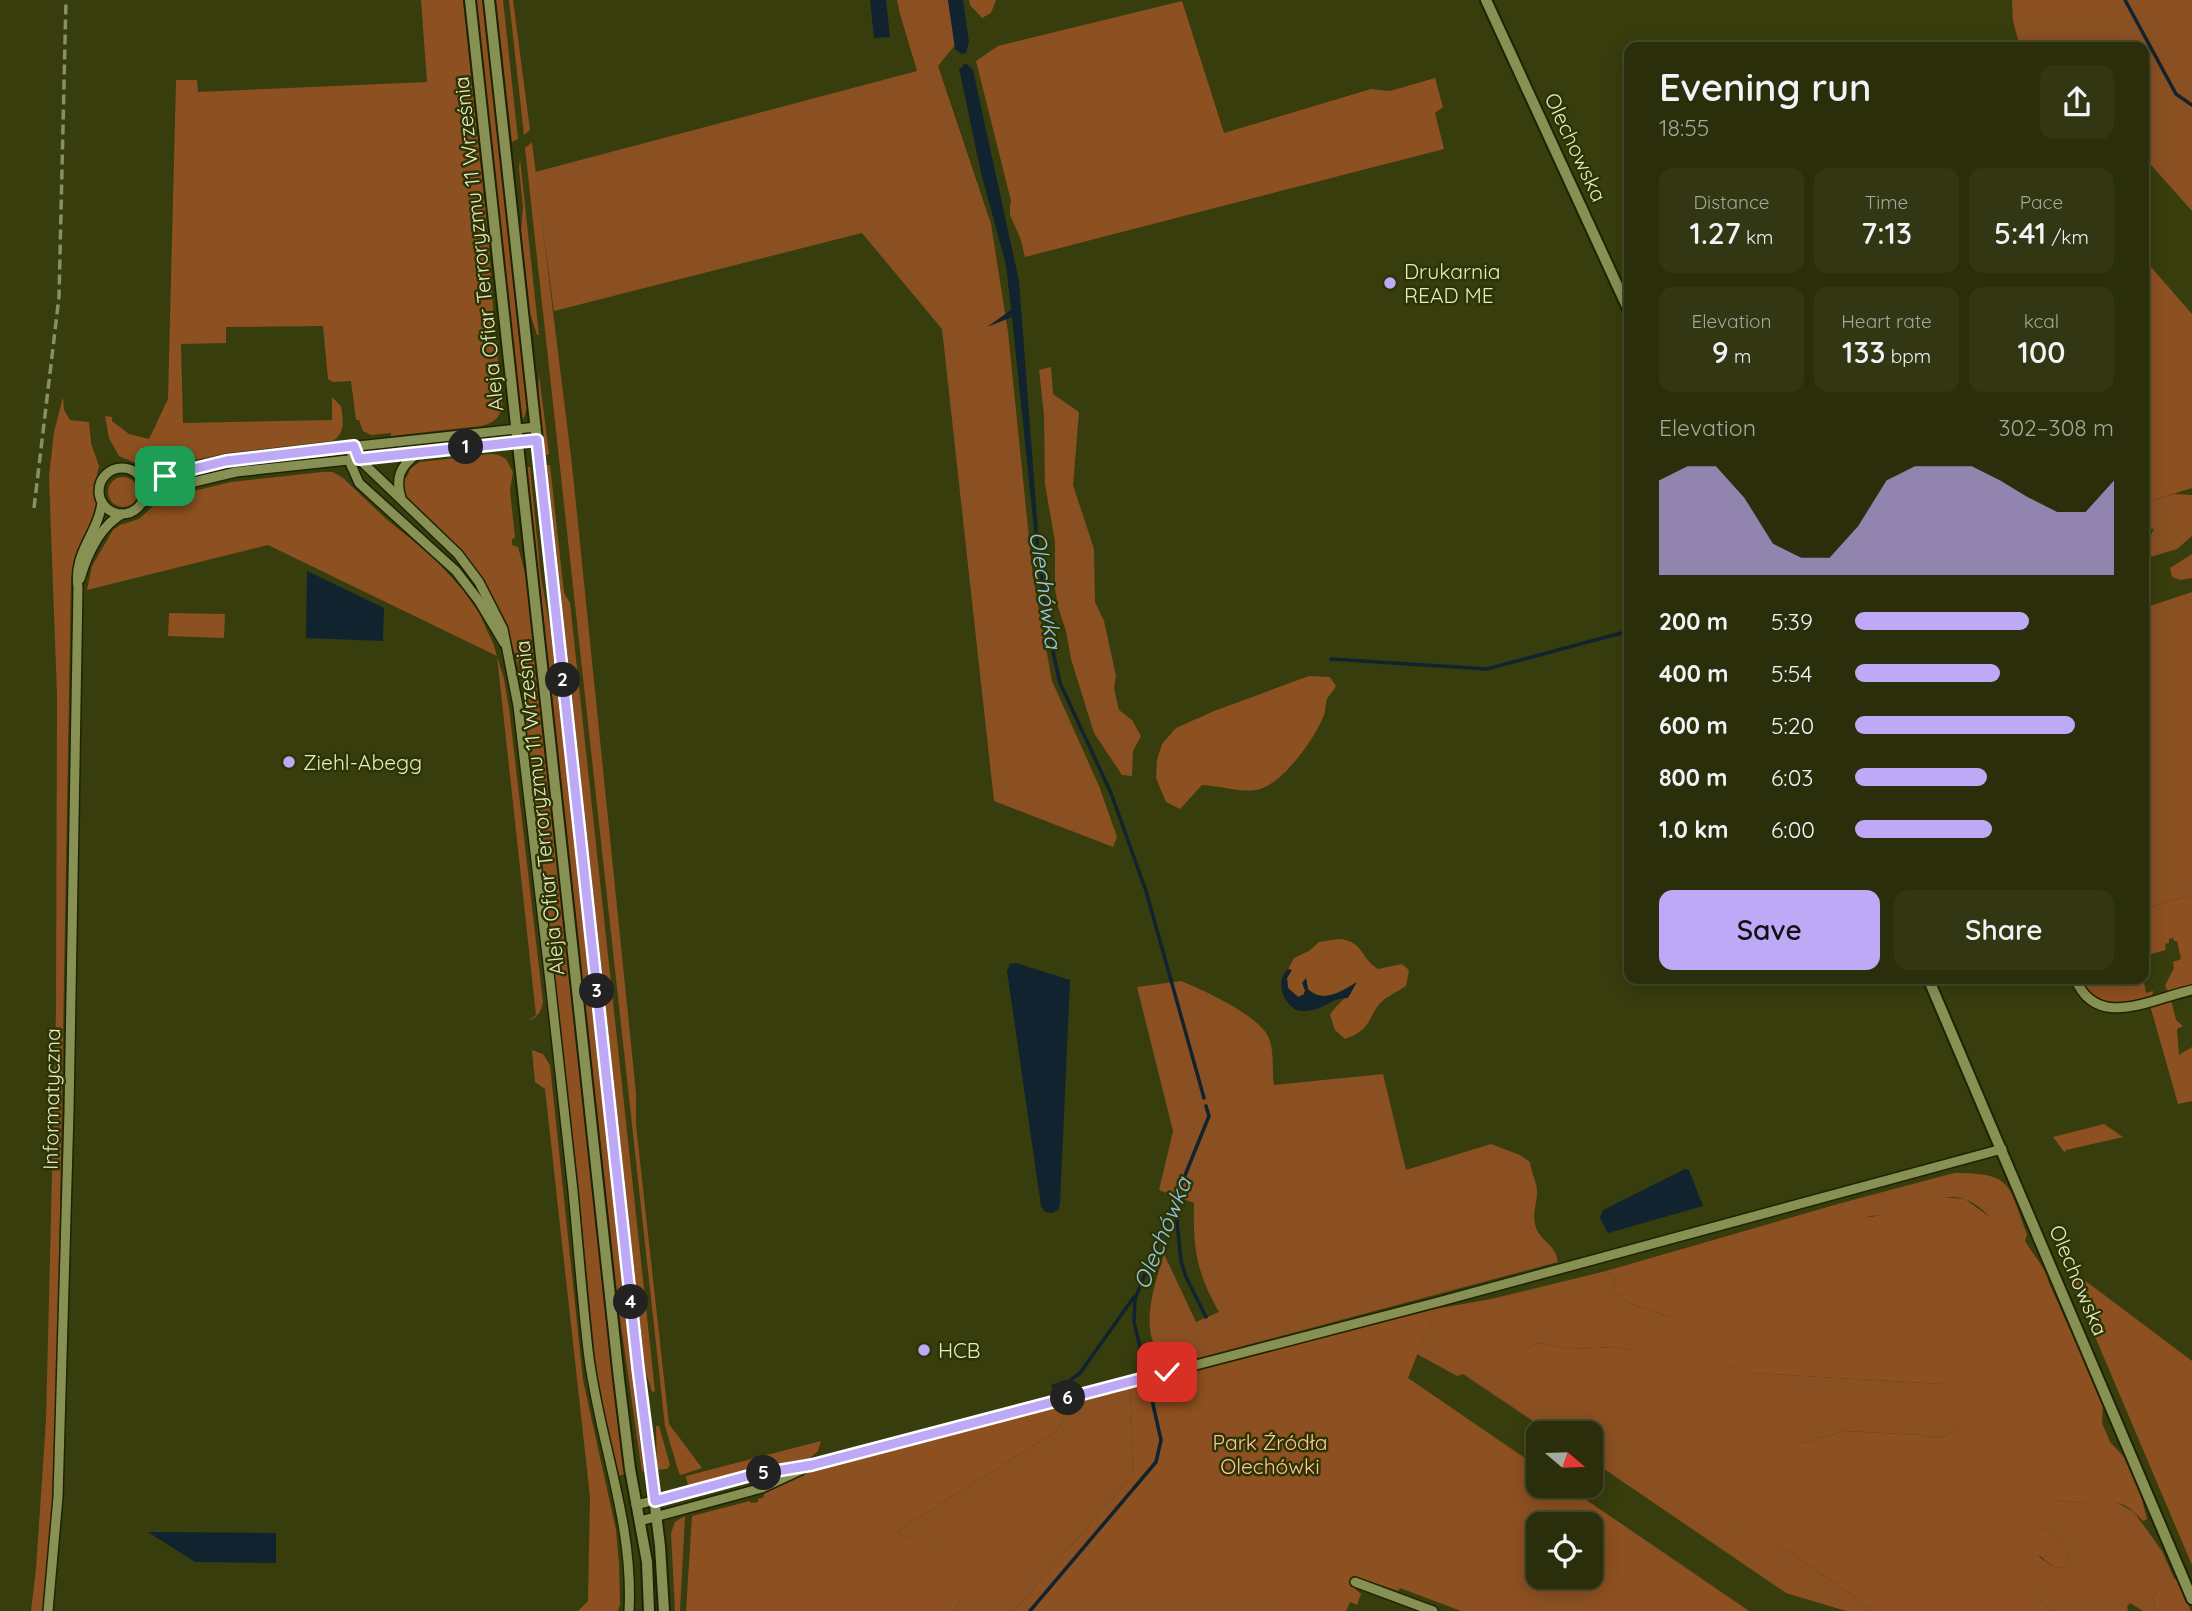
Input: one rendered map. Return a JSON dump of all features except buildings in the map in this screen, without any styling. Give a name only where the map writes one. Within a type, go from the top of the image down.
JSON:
[{"type":"street","name":"Aleja Ofiar Terroryzmu 11 Września","points":[[470,0],[619,1380],[636,1505],[647,1562],[649,1611]]},
{"type":"street","name":"Aleja Ofiar Terroryzmu 11 Września","points":[[489,0],[633,1321],[657,1517],[664,1611]]},
{"type":"street","name":"Olechowska","points":[[1486,0],[1624,299]]},
{"type":"street","points":[[536,427],[236,460],[155,477],[124,468],[111,471],[100,484],[99,491],[102,502],[113,512],[122,514],[130,513],[156,491],[219,476],[537,440]]},
{"type":"street","points":[[354,446],[353,473],[359,482],[463,578],[506,646]]},
{"type":"street","points":[[402,500],[398,486],[400,473],[404,464],[419,452]]},
{"type":"street","points":[[355,459],[402,500],[469,568],[494,608],[503,629],[522,733],[588,1351],[599,1419],[624,1525],[629,1570],[629,1611]]},
{"type":"street","points":[[137,473],[145,489],[142,503]]},
{"type":"street","name":"Informatyczna","points":[[48,1611],[58,1497],[69,1097],[78,565],[86,541],[97,522],[102,502]]},
{"type":"street","name":"Informatyczna","points":[[78,588],[98,538],[109,524],[122,514]]},
{"type":"street","name":"Olechowska","points":[[1931,984],[2192,1599]]},
{"type":"street","points":[[2078,984],[2084,996],[2105,1008],[2121,1008],[2192,990]]},
{"type":"street","points":[[636,1505],[752,1475],[812,1465],[1425,1306],[2003,1149]]},
{"type":"street","points":[[640,1521],[762,1488],[812,1465]]},
{"type":"street","points":[[1355,1582],[1433,1611]]},
{"type":"green space","points":[[421,0],[463,0],[489,244],[502,404],[498,416],[481,426],[391,436],[391,433],[371,435],[363,431],[359,420],[356,420],[351,381],[333,382],[328,379],[323,326],[226,327],[226,343],[181,344],[183,423],[332,420],[332,397],[341,406],[340,435],[332,441],[228,453],[150,469],[119,456],[109,438],[105,416],[112,417],[112,421],[129,434],[149,439],[168,399],[176,80],[197,80],[198,92],[427,82]]},
{"type":"green space","points":[[476,0],[484,0],[527,397],[523,420],[519,398]]},
{"type":"green space","points":[[496,0],[503,0],[518,139],[512,142]]},
{"type":"green space","points":[[509,0],[513,0],[530,130],[524,135]]},
{"type":"green space","points":[[969,0],[996,0],[991,13],[982,18],[970,5]]},
{"type":"green space","points":[[1182,1],[1224,133],[1371,89],[1390,91],[1435,78],[1443,107],[1435,113],[1444,149],[1025,257],[976,61],[998,46]]},
{"type":"green space","points":[[532,142],[572,465],[636,1093],[636,1125],[669,1424],[702,1468],[681,1475],[665,1426],[525,148]]},
{"type":"green space","points":[[520,159],[539,335],[530,313],[521,230],[523,207]]},
{"type":"green space","points":[[2149,265],[2192,314],[2192,488],[2149,501]]},
{"type":"green space","points":[[539,374],[549,454],[544,456],[538,401]]},
{"type":"green space","points":[[63,397],[64,410],[70,420],[89,422],[91,443],[99,466],[94,488],[97,505],[95,519],[75,556],[71,581],[58,1324],[52,1510],[43,1611],[31,1611],[46,1420],[56,1012],[57,695],[49,476],[54,432]]},
{"type":"green space","points":[[508,435],[508,438],[392,450],[392,447]]},
{"type":"green space","points":[[326,454],[335,456],[229,468],[170,482],[169,479],[228,465]]},
{"type":"green space","points":[[491,454],[506,459],[513,472],[510,490],[515,538],[512,539],[512,545],[518,547],[526,576],[624,1474],[619,1476],[600,1397],[595,1358],[521,677],[505,625],[480,576],[458,547],[415,507],[403,488],[403,478],[420,462]]},
{"type":"green space","points":[[547,465],[550,465],[564,593],[570,603],[655,1391],[652,1392],[645,1370]]},
{"type":"green space","points":[[527,467],[530,467],[541,577],[553,644],[645,1471],[642,1472],[619,1312]]},
{"type":"green space","points":[[333,472],[343,478],[385,518],[433,557],[464,591],[479,613],[497,656],[268,545],[87,590],[92,566],[113,530],[139,519],[161,499],[231,482]]},
{"type":"green space","points":[[123,477],[134,481],[138,492],[134,503],[123,507],[112,503],[108,492],[112,481]]},
{"type":"green space","points":[[169,613],[225,614],[224,638],[168,636]]},
{"type":"green space","points":[[497,656],[509,708],[543,1002],[538,1014],[528,1021],[536,1015]]},
{"type":"green space","points":[[1309,676],[1330,677],[1336,686],[1327,699],[1324,715],[1313,736],[1287,771],[1266,787],[1256,790],[1202,785],[1180,809],[1166,802],[1156,778],[1157,760],[1162,744],[1176,728]]},
{"type":"green space","points":[[2192,895],[2192,986],[2169,993],[2165,986],[2174,968],[2173,962],[2181,959],[2177,941],[2173,938],[2165,944],[2166,950],[2149,954],[2149,908]]},
{"type":"green space","points":[[1339,939],[1358,946],[1378,969],[1402,964],[1409,970],[1406,986],[1377,1007],[1362,1030],[1345,1039],[1335,1030],[1330,1015],[1355,983],[1326,996],[1308,989],[1306,978],[1304,995],[1298,997],[1288,988],[1287,978],[1294,958],[1309,951],[1319,942]]},
{"type":"green space","points":[[2081,984],[2144,984],[2146,993],[2153,991],[2152,997],[2116,1005],[2089,997]]},
{"type":"green space","points":[[2171,1000],[2176,1020],[2183,1026],[2177,1029],[2179,1055],[2192,1047],[2192,1101],[2178,1104],[2150,1005]]},
{"type":"green space","points":[[532,1050],[543,1054],[550,1065],[583,1380],[616,1530],[620,1604],[618,1611],[578,1611],[588,1601],[590,1497],[545,1089],[535,1082]]},
{"type":"green space","points":[[2104,1124],[2123,1137],[2066,1150],[2065,1153],[2053,1137]]},
{"type":"green space","points":[[1941,1197],[1965,1199],[1991,1218],[2017,1245],[2025,1241],[2045,1273],[2103,1403],[2102,1423],[2110,1442],[2124,1457],[2141,1496],[2147,1519],[2143,1521],[2122,1504],[2056,1500],[2042,1527],[2063,1546],[2069,1562],[2061,1568],[2054,1567],[2040,1556],[2003,1576],[2054,1611],[1872,1611],[1603,1425],[1603,1421],[1597,1421],[1506,1359],[1538,1343],[1571,1349],[1618,1347],[1641,1353],[1681,1330],[1673,1318],[1632,1304],[1613,1291],[1616,1277],[1606,1271],[1845,1202],[1838,1209],[1871,1217]],"holes":[[[1722,1362],[1750,1373],[1942,1384],[1959,1430],[1938,1438],[1845,1431],[1802,1443]]]},
{"type":"green space","points":[[2079,1276],[2192,1361],[2192,1565],[2071,1280]]},
{"type":"green space","name":"Park Źródła Olechówki","points":[[1435,1309],[1408,1378],[1526,1459],[1526,1498],[1584,1498],[1749,1611],[1461,1611],[1400,1588],[1398,1591],[1357,1577],[1353,1587],[1361,1594],[1357,1605],[1350,1602],[1346,1611],[1014,1611],[1134,1474],[1130,1387]]},
{"type":"green space","points":[[1074,1403],[1056,1431],[897,1531],[975,1579],[953,1611],[686,1611],[692,1516],[750,1501],[758,1502],[758,1499],[764,1497],[764,1493],[798,1476],[825,1467]]},
{"type":"green space","points":[[656,1426],[659,1426],[670,1465],[667,1469],[657,1470]]},
{"type":"green space","points":[[821,1441],[818,1451],[810,1458],[688,1486],[686,1476]]},
{"type":"green space","points":[[685,1516],[680,1611],[675,1611],[671,1533],[675,1522]]},
{"type":"green space","points":[[2179,1582],[2191,1611],[2154,1611],[2155,1603],[2152,1598],[2157,1592]]},
{"type":"shaded area","points":[[897,0],[948,0],[955,45],[938,66],[991,224],[1008,332],[1033,577],[1052,681],[1099,786],[1117,837],[1113,847],[994,801],[942,329],[862,233],[554,311],[535,172],[917,71]]},
{"type":"shaded area","points":[[2012,0],[2192,0],[2192,211],[2149,163],[2149,42],[2019,42],[2013,21]]},
{"type":"shaded area","points":[[1125,156],[1132,156],[1133,160],[1116,178],[1113,193],[1082,200],[1059,214],[1037,211],[1043,228],[1043,240],[1032,253],[1025,249],[1010,215],[1010,204],[1020,188],[1031,181],[1057,181],[1103,169]]},
{"type":"shaded area","points":[[1051,367],[1053,394],[1079,412],[1073,485],[1094,549],[1095,602],[1104,621],[1116,676],[1114,688],[1119,710],[1132,720],[1141,736],[1133,751],[1132,776],[1122,775],[1094,733],[1058,607],[1055,588],[1055,542],[1045,484],[1044,415],[1039,370]]},
{"type":"shaded area","points":[[2174,494],[2192,495],[2192,536],[2177,549],[2149,557],[2149,539],[2154,529],[2149,528],[2149,502]]},
{"type":"shaded area","points":[[2192,554],[2192,578],[2181,580],[2172,577],[2170,568]]},
{"type":"shaded area","points":[[2192,592],[2192,895],[2149,908],[2149,606]]},
{"type":"shaded area","points":[[1181,981],[1232,1005],[1257,1023],[1270,1041],[1274,1085],[1383,1074],[1406,1170],[1491,1144],[1520,1155],[1530,1162],[1537,1189],[1535,1224],[1540,1235],[1554,1250],[1558,1262],[1176,1364],[1162,1356],[1154,1345],[1150,1331],[1150,1315],[1155,1282],[1164,1254],[1196,1322],[1219,1312],[1205,1284],[1198,1259],[1194,1234],[1194,1203],[1159,1190],[1173,1131],[1137,987]]},
{"type":"shaded area","points":[[1954,1173],[1988,1176],[2006,1185],[2016,1203],[2027,1234],[2025,1241],[2017,1245],[1979,1207],[1956,1197],[1940,1198],[1886,1214],[1841,1218],[1838,1209],[1845,1202]]},
{"type":"shaded area","points":[[1606,1271],[1616,1277],[1613,1291],[1632,1304],[1673,1318],[1682,1329],[1663,1346],[1641,1353],[1618,1347],[1571,1349],[1538,1343],[1507,1359],[1598,1421],[1533,1421],[1463,1374],[1457,1376],[1417,1354],[1435,1309],[1491,1299]]},
{"type":"shaded area","points":[[1722,1362],[1751,1373],[1942,1384],[1972,1399],[1980,1416],[1959,1430],[1938,1438],[1845,1431],[1802,1443],[1718,1388],[1711,1371]]},
{"type":"shaded area","points":[[1130,1387],[1134,1474],[1014,1611],[953,1611],[974,1579],[897,1531],[1056,1431],[1074,1403]]},
{"type":"shaded area","points":[[1603,1425],[1872,1611],[1846,1611],[1786,1593],[1603,1468]]},
{"type":"shaded area","points":[[2056,1500],[2084,1503],[2114,1501],[2134,1512],[2162,1551],[2174,1578],[2179,1582],[2176,1596],[2173,1598],[2157,1592],[2152,1598],[2155,1603],[2154,1611],[2143,1611],[2130,1603],[2127,1606],[2128,1611],[2054,1611],[2002,1576],[2019,1566],[2020,1554],[2029,1550],[2054,1567],[2061,1568],[2069,1562],[2063,1546],[2042,1527],[2045,1511]]},
{"type":"shaded area","points":[[1145,1507],[1269,1554],[1291,1565],[1274,1611],[1054,1611]]},
{"type":"water","points":[[870,0],[886,0],[890,37],[874,38]]},
{"type":"water","points":[[948,0],[963,0],[969,42],[966,53],[961,54],[955,49]]},
{"type":"water","points":[[963,64],[973,70],[1019,281],[1040,558],[1037,558],[1012,317],[987,327],[1011,310],[1006,265],[981,173],[959,68],[963,67]]},
{"type":"water","points":[[307,571],[384,608],[383,641],[306,638]]},
{"type":"water","points":[[1016,963],[1070,980],[1060,1204],[1058,1210],[1052,1213],[1045,1212],[1041,1206],[1007,971],[1010,964]]},
{"type":"water","points":[[1288,969],[1292,970],[1287,978],[1288,988],[1298,997],[1304,994],[1302,983],[1306,978],[1308,989],[1320,996],[1339,993],[1357,982],[1348,998],[1341,998],[1312,1010],[1296,1010],[1282,991],[1282,979]]},
{"type":"water","points":[[1685,1169],[1689,1170],[1703,1206],[1608,1233],[1600,1218],[1603,1210]]},
{"type":"water","points":[[148,1532],[276,1533],[276,1563],[195,1562]]},
{"type":"waterway","points":[[2125,0],[2148,42]]},
{"type":"waterway","points":[[2149,44],[2176,94],[2192,105]]},
{"type":"waterway","name":"Olechówka","points":[[1039,553],[1046,620],[1060,683],[1111,793],[1146,891],[1204,1098]]},
{"type":"waterway","points":[[1331,659],[1487,669],[1624,632]]},
{"type":"waterway","name":"Olechówka","points":[[1144,1363],[1134,1322],[1135,1299],[1209,1116],[1206,1106]]},
{"type":"waterway","points":[[1175,1202],[1181,1261],[1206,1317]]},
{"type":"waterway","points":[[1053,1386],[1068,1382],[1080,1373],[1134,1297]]},
{"type":"waterway","name":"Olechówka","points":[[1030,1611],[1156,1462],[1161,1440],[1150,1391]]},
{"type":"railway","points":[[34,508],[59,297],[66,0]]},
{"type":"place","name":"Drukarnia READ ME","points":[[1390,283]]},
{"type":"place","name":"Ziehl-Abegg","points":[[289,762]]},
{"type":"place","name":"HCB","points":[[924,1350]]},
{"type":"route","points":[[165,476],[226,461],[354,446],[359,459],[537,440],[638,1368],[655,1501],[752,1475],[812,1465],[1167,1372]]}]
